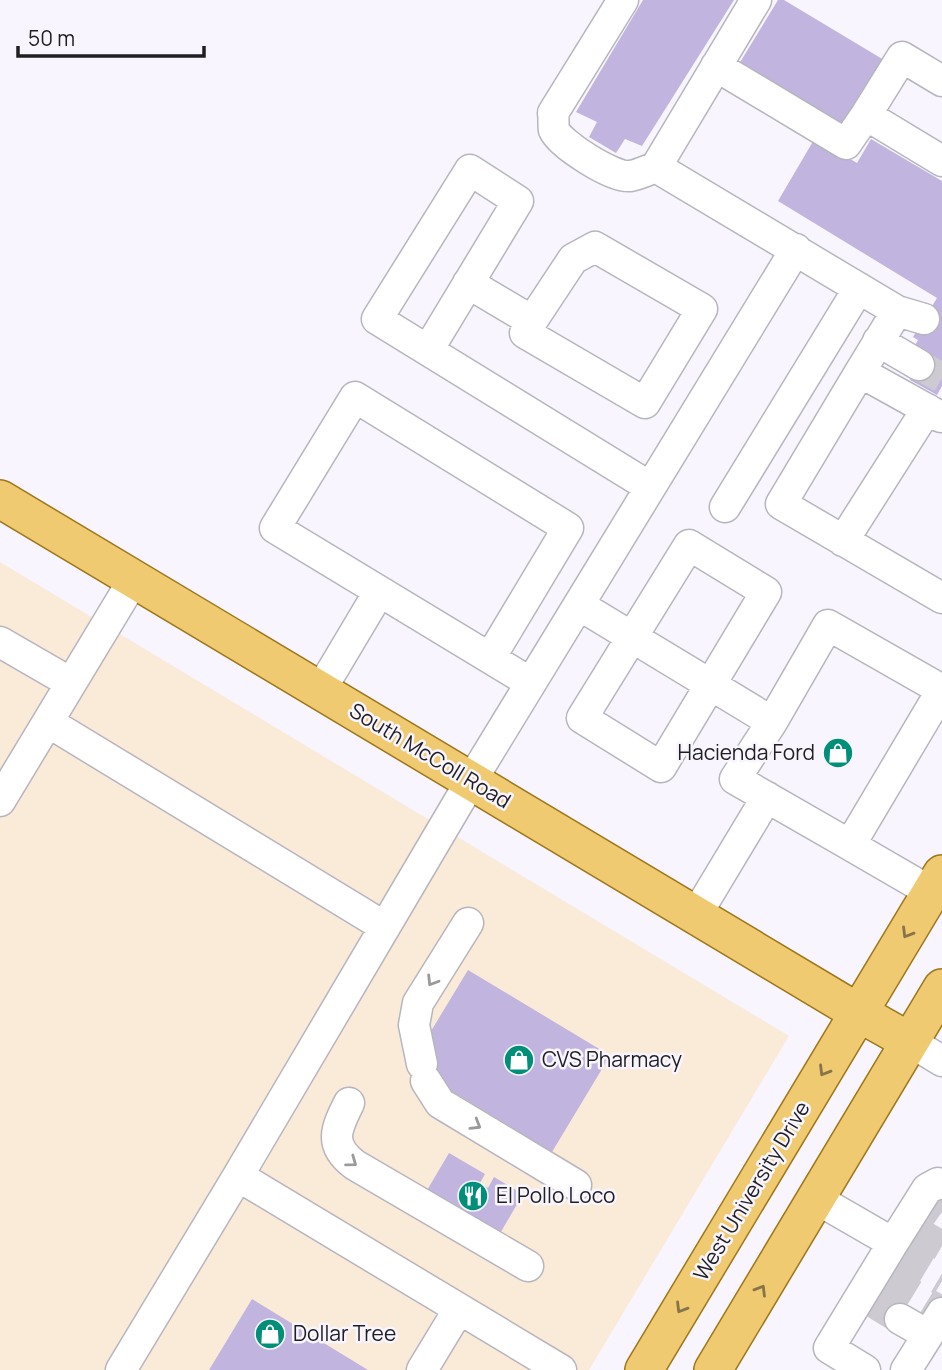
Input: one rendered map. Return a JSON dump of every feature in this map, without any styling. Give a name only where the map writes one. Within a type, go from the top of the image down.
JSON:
[{"type":"main road","name":"South McColl Road","points":[[0,499],[909,1041]]},
{"type":"main road","name":"West University Drive","points":[[644,1370],[937,883]]},
{"type":"main road","points":[[713,1370],[942,988]]},
{"type":"street","points":[[623,0],[553,113],[554,130],[566,143],[593,163],[628,176],[656,167],[756,0]]},
{"type":"street","points":[[716,66],[846,144],[902,57],[942,80]]},
{"type":"street","points":[[866,114],[942,161]]},
{"type":"street","points":[[656,167],[859,288],[911,315],[878,341],[780,504],[942,598]]},
{"type":"street","points":[[428,350],[518,201],[470,170],[377,319],[650,487]]},
{"type":"street","points":[[595,247],[702,309],[645,404],[525,333],[532,321],[573,259],[595,247]]},
{"type":"street","points":[[121,1370],[471,781],[796,249]]},
{"type":"street","points":[[468,283],[532,321]]},
{"type":"street","points":[[724,507],[859,288]]},
{"type":"street","points":[[878,341],[919,365]]},
{"type":"street","points":[[844,541],[934,412],[860,372]]},
{"type":"street","points":[[490,658],[568,528],[355,397],[275,528],[531,683]]},
{"type":"street","points":[[689,545],[766,592],[710,684],[661,767],[582,718],[689,545]]},
{"type":"street","points":[[0,801],[134,579]]},
{"type":"street","points":[[320,691],[379,592]]},
{"type":"street","points":[[579,605],[772,722]]},
{"type":"street","points":[[850,845],[942,690],[828,625],[772,722],[735,779],[850,845],[937,883]]},
{"type":"street","points":[[0,642],[71,683]]},
{"type":"street","points":[[48,722],[385,927]]},
{"type":"street","points":[[696,915],[767,797]]},
{"type":"street","points":[[468,923],[418,1003],[414,1025],[424,1072],[440,1103],[576,1185]]},
{"type":"street","points":[[909,1041],[942,1061]]},
{"type":"street","points":[[349,1103],[338,1126],[338,1149],[344,1157],[528,1266]]},
{"type":"street","points":[[238,1176],[561,1370]]},
{"type":"street","points":[[857,1368],[829,1349],[932,1196]]},
{"type":"street","points":[[816,1198],[889,1261]]},
{"type":"street","points":[[422,1370],[458,1308]]},
{"type":"street","points":[[900,1319],[935,1324],[906,1370]]},
{"type":"shaded area","points":[[0,562],[789,1036],[589,1370],[0,1370]]},
{"type":"building","points":[[643,0],[734,0],[642,146],[625,139],[616,153],[589,137],[597,122],[576,112]]},
{"type":"building","points":[[778,0],[784,0],[884,60],[843,126],[739,64]]},
{"type":"building","points":[[815,138],[857,163],[871,139],[942,181],[942,386],[937,395],[910,380],[921,361],[910,354],[918,340],[913,337],[937,298],[778,201]]},
{"type":"building","name":"CVS Pharmacy","points":[[468,970],[601,1050],[605,1055],[605,1064],[552,1152],[432,1079],[425,1041]]},
{"type":"building","name":"El Pollo Loco","points":[[449,1153],[485,1174],[480,1183],[488,1188],[494,1177],[523,1194],[498,1237],[423,1197]]},
{"type":"building","name":"Dollar Tree","points":[[252,1299],[368,1370],[209,1370]]},
{"type":"tunnel","points":[[919,365],[942,378]]},
{"type":"tunnel","points":[[932,1205],[942,1212]]},
{"type":"tunnel","points":[[916,1231],[942,1246]]},
{"type":"tunnel","points":[[900,1256],[942,1281]]},
{"type":"tunnel","points":[[888,1279],[942,1312]]},
{"type":"tunnel","points":[[872,1302],[900,1319]]},
{"type":"place","name":"Hacienda Ford","points":[[838,753]]},
{"type":"place","name":"CVS Pharmacy","points":[[519,1060]]},
{"type":"place","name":"El Pollo Loco","points":[[473,1196]]},
{"type":"place","name":"Dollar Tree","points":[[270,1334]]}]
